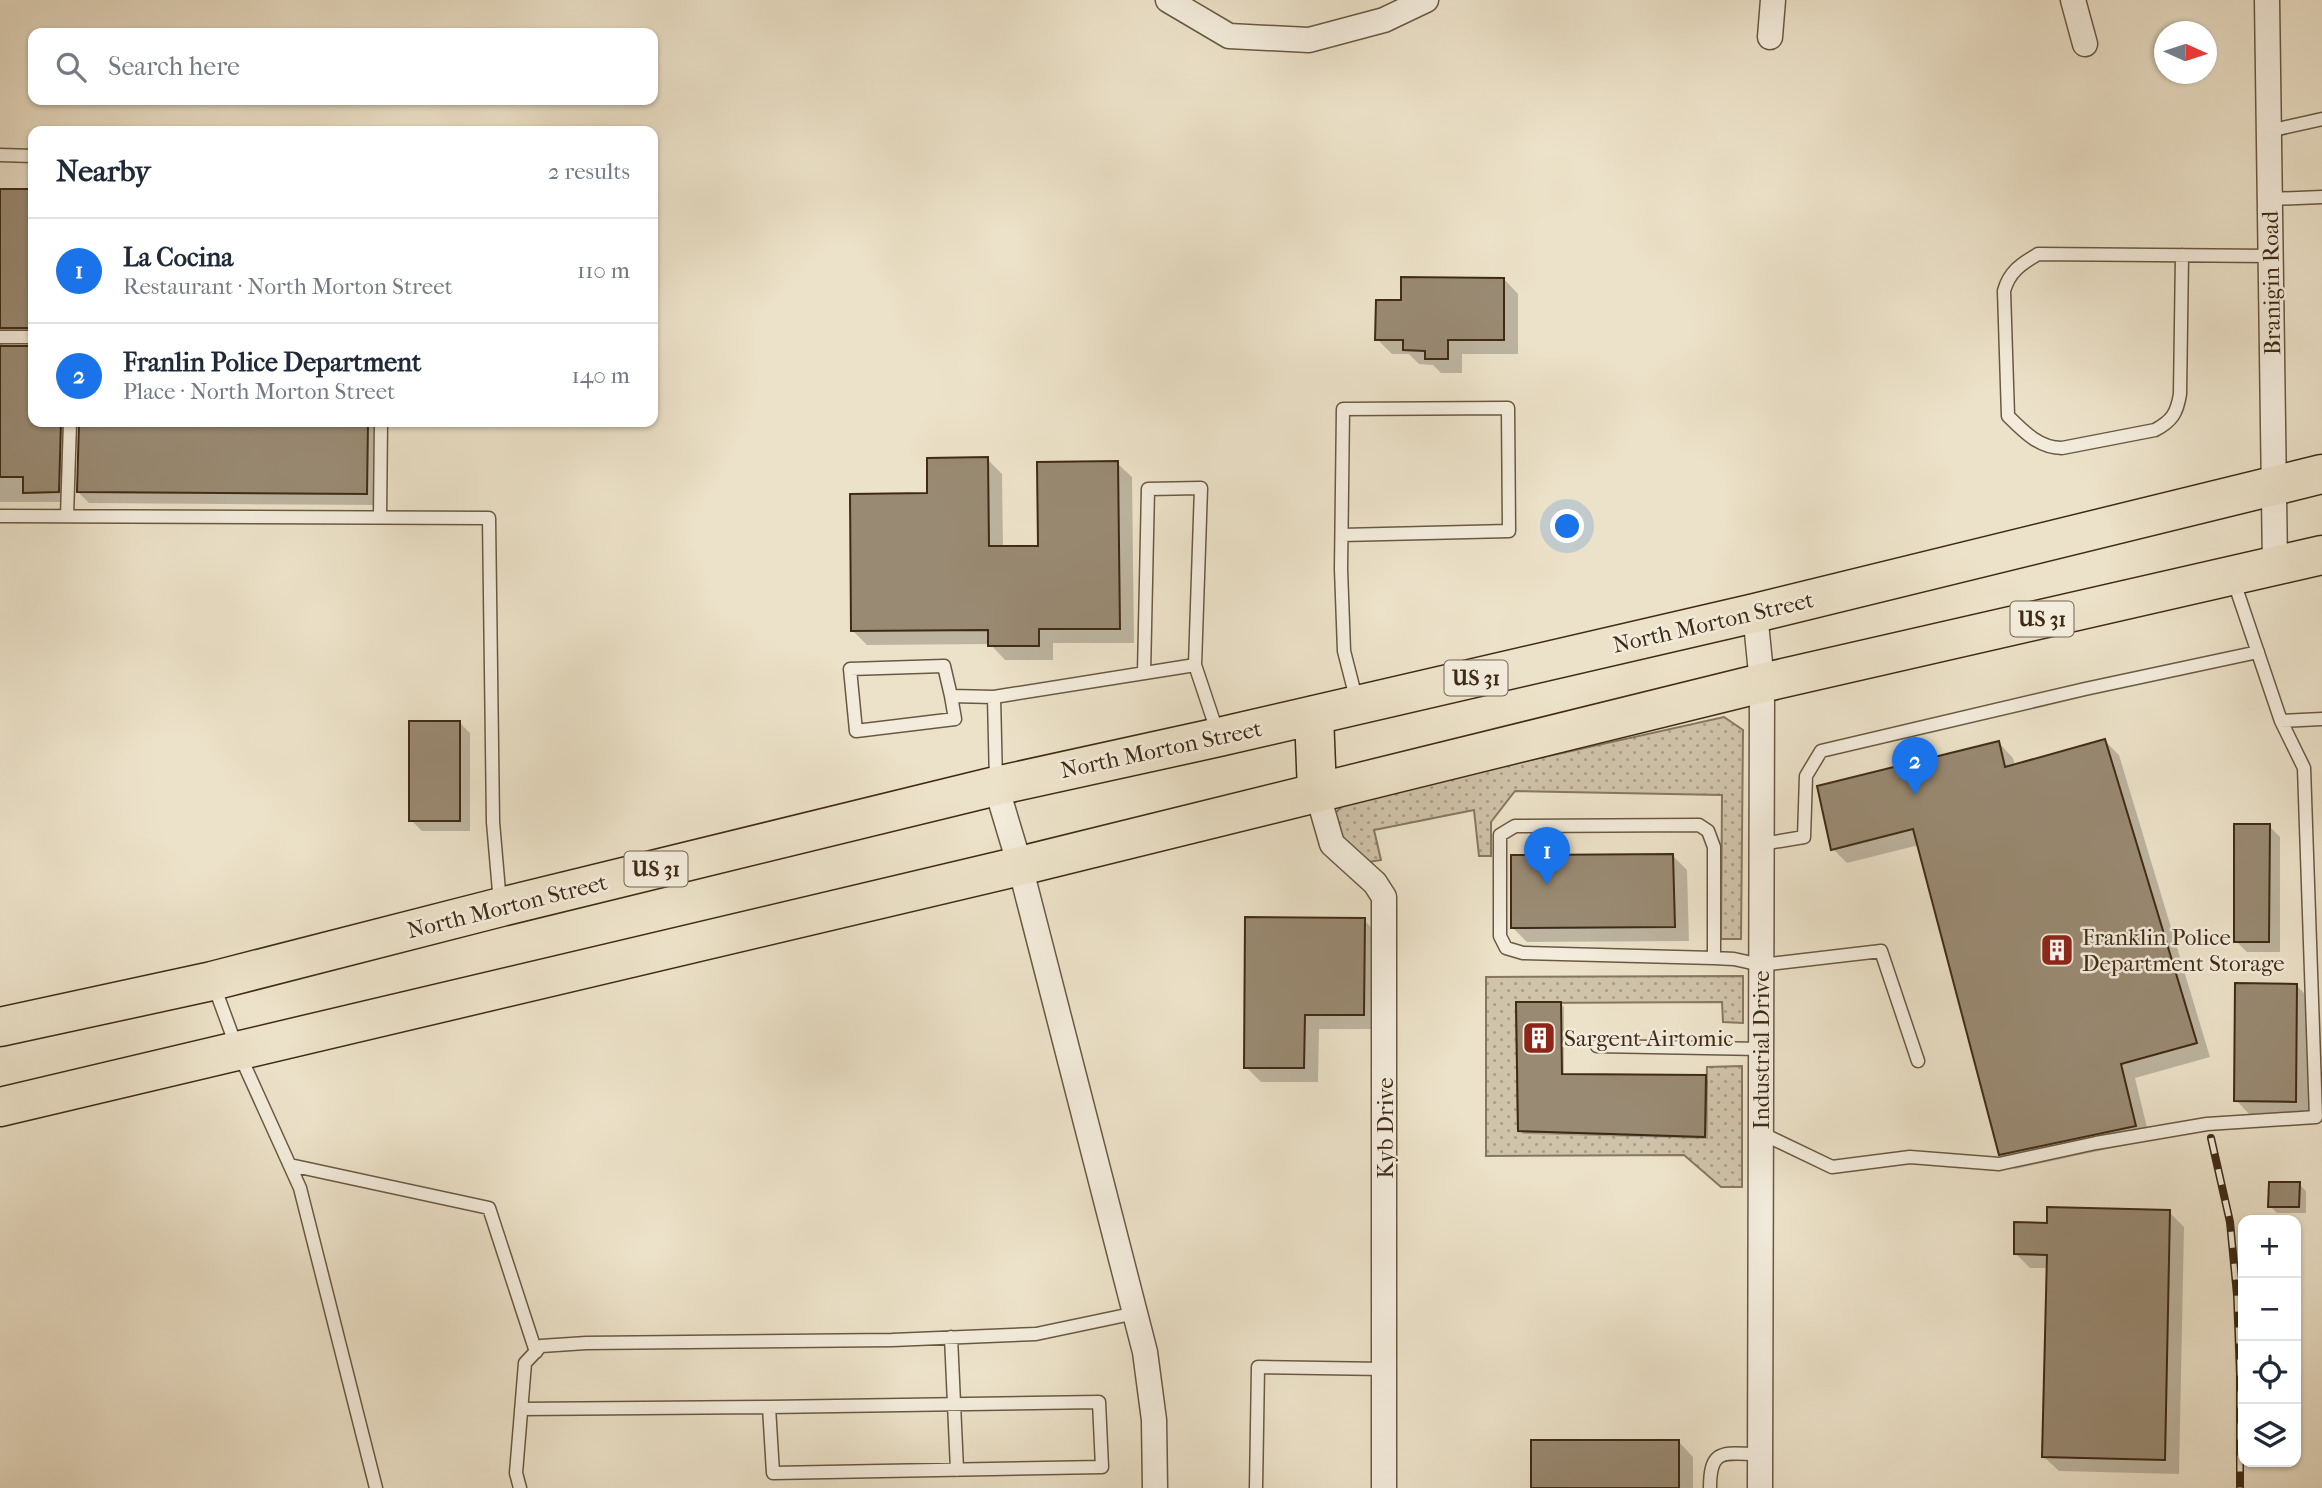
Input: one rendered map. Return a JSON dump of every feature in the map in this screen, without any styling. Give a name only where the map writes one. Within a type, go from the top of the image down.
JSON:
[{"type":"main road","name":"North Morton Street","points":[[0,1027],[212,981],[996,786],[1358,706],[1755,613],[2322,474]]},
{"type":"main road","name":"US 31","points":[[0,1107],[1020,866],[1762,683],[2322,555]]},
{"type":"main road","points":[[1314,715],[1317,792]]},
{"type":"street","points":[[1168,0],[1229,36],[1309,40],[1384,20],[1426,0]]},
{"type":"street","points":[[1770,37],[1773,0]]},
{"type":"street","points":[[2073,0],[2085,44]]},
{"type":"street","name":"Branigin Road","points":[[2267,0],[2275,566]]},
{"type":"street","name":"Industrial Drive","points":[[1755,613],[1762,683],[1760,1488]]},
{"type":"street","points":[[996,786],[1020,866],[1136,1313],[1151,1382],[1155,1488]]},
{"type":"street","name":"Kyb Drive","points":[[1317,792],[1332,844],[1374,883],[1384,897],[1384,1488]]},
{"type":"lane","points":[[2269,131],[2322,119]]},
{"type":"lane","points":[[0,155],[28,156]]},
{"type":"lane","points":[[2270,198],[2321,201]]},
{"type":"lane","points":[[2182,256],[2180,394],[2177,412],[2168,424],[2155,430],[2062,449],[2047,448],[2008,416],[2004,291],[2008,278],[2023,262],[2038,254],[2271,257]]},
{"type":"lane","points":[[0,337],[28,337]]},
{"type":"lane","points":[[1342,535],[1509,531],[1508,408],[1343,409],[1342,535],[1344,652],[1358,706]]},
{"type":"lane","points":[[67,516],[70,427]]},
{"type":"lane","points":[[380,518],[381,427]]},
{"type":"lane","points":[[1144,673],[1147,489],[1201,488],[1195,664],[1219,737]]},
{"type":"lane","points":[[0,516],[489,518],[493,822],[501,907]]},
{"type":"lane","points":[[1761,1133],[1832,1167],[1910,1157],[1999,1164],[2096,1143],[2207,1124],[2316,1117],[2304,768],[2281,721],[2232,576]]},
{"type":"lane","points":[[1762,844],[1804,837],[1806,776],[1821,751],[2085,689],[2258,652]]},
{"type":"lane","points":[[951,696],[994,697],[1195,664]]},
{"type":"lane","points":[[944,666],[951,696],[955,719],[856,731],[850,669],[944,666]]},
{"type":"lane","points":[[994,697],[996,786]]},
{"type":"lane","points":[[2281,721],[2322,719]]},
{"type":"lane","points":[[1713,958],[1714,846],[1708,831],[1699,825],[1515,826],[1500,835],[1500,936],[1506,948],[1522,953],[1734,959],[1761,965],[1881,951],[1918,1061]]},
{"type":"lane","points":[[212,981],[238,1051],[300,1188],[376,1488]]},
{"type":"lane","points":[[1597,1046],[1761,1049]]},
{"type":"lane","points":[[290,1165],[489,1208],[536,1352]]},
{"type":"lane","points":[[520,1488],[516,1473],[525,1363],[541,1346],[1036,1334],[1136,1313]]},
{"type":"lane","points":[[951,1337],[957,1470]]},
{"type":"lane","points":[[1256,1488],[1258,1367],[1384,1369]]},
{"type":"lane","points":[[521,1409],[1099,1402],[1102,1467],[774,1472],[769,1406]]},
{"type":"lane","points":[[1710,1488],[1713,1461],[1723,1454],[1760,1454]]},
{"type":"shaded area","points":[[1724,717],[1743,730],[1741,939],[1721,939],[1722,795],[1515,791],[1491,822],[1491,856],[1479,856],[1474,810],[1374,830],[1381,860],[1369,862],[1335,838],[1332,817],[1346,801]]},
{"type":"shaded area","points":[[1743,976],[1743,1023],[1723,1022],[1722,1002],[1516,1003],[1518,1131],[1705,1137],[1707,1067],[1742,1066],[1742,1187],[1721,1187],[1684,1155],[1486,1156],[1486,977]]},
{"type":"building","points":[[0,189],[28,189],[28,328],[0,328]]},
{"type":"building","points":[[1401,277],[1504,278],[1504,340],[1448,340],[1448,359],[1425,359],[1425,351],[1403,350],[1403,340],[1375,340],[1376,300],[1401,300]]},
{"type":"building","points":[[0,346],[28,346],[28,427],[61,427],[59,492],[23,493],[23,477],[0,477]]},
{"type":"building","points":[[79,427],[368,427],[367,494],[77,492]]},
{"type":"building","points":[[988,457],[989,546],[1038,546],[1037,462],[1118,461],[1120,629],[1039,629],[1039,646],[988,646],[988,630],[851,631],[850,494],[927,493],[927,458]]},
{"type":"building","points":[[409,721],[460,721],[460,821],[409,821]]},
{"type":"building","name":"Franklin Police Department Storage","points":[[2105,739],[2197,1043],[2121,1064],[2136,1126],[1999,1155],[1913,829],[1831,850],[1817,786],[1999,741],[2005,767]]},
{"type":"building","points":[[2234,824],[2270,824],[2269,942],[2234,942]]},
{"type":"building","points":[[1673,854],[1675,927],[1511,928],[1511,855]]},
{"type":"building","points":[[1245,917],[1365,918],[1364,1015],[1305,1015],[1304,1068],[1244,1068]]},
{"type":"building","points":[[2235,983],[2297,984],[2296,1102],[2234,1101]]},
{"type":"building","name":"Sargent Airtomic","points":[[1516,1002],[1561,1002],[1562,1074],[1706,1075],[1705,1137],[1518,1131]]},
{"type":"building","points":[[2269,1182],[2300,1182],[2299,1207],[2268,1207]]},
{"type":"building","points":[[2047,1207],[2170,1210],[2165,1460],[2042,1457],[2047,1255],[2014,1254],[2014,1222],[2047,1223]]},
{"type":"building","points":[[1531,1440],[1679,1440],[1679,1488],[1531,1488]]},
{"type":"railway","points":[[2211,1138],[2230,1222],[2237,1295],[2240,1488]]},
{"type":"place","name":"Franlin Police Department","points":[[1915,795]]},
{"type":"place","name":"La Cocina","points":[[1547,885]]},
{"type":"place","name":"Franklin Police Department Storage","points":[[2057,950]]},
{"type":"place","name":"Sargent Airtomic","points":[[1539,1038]]}]
